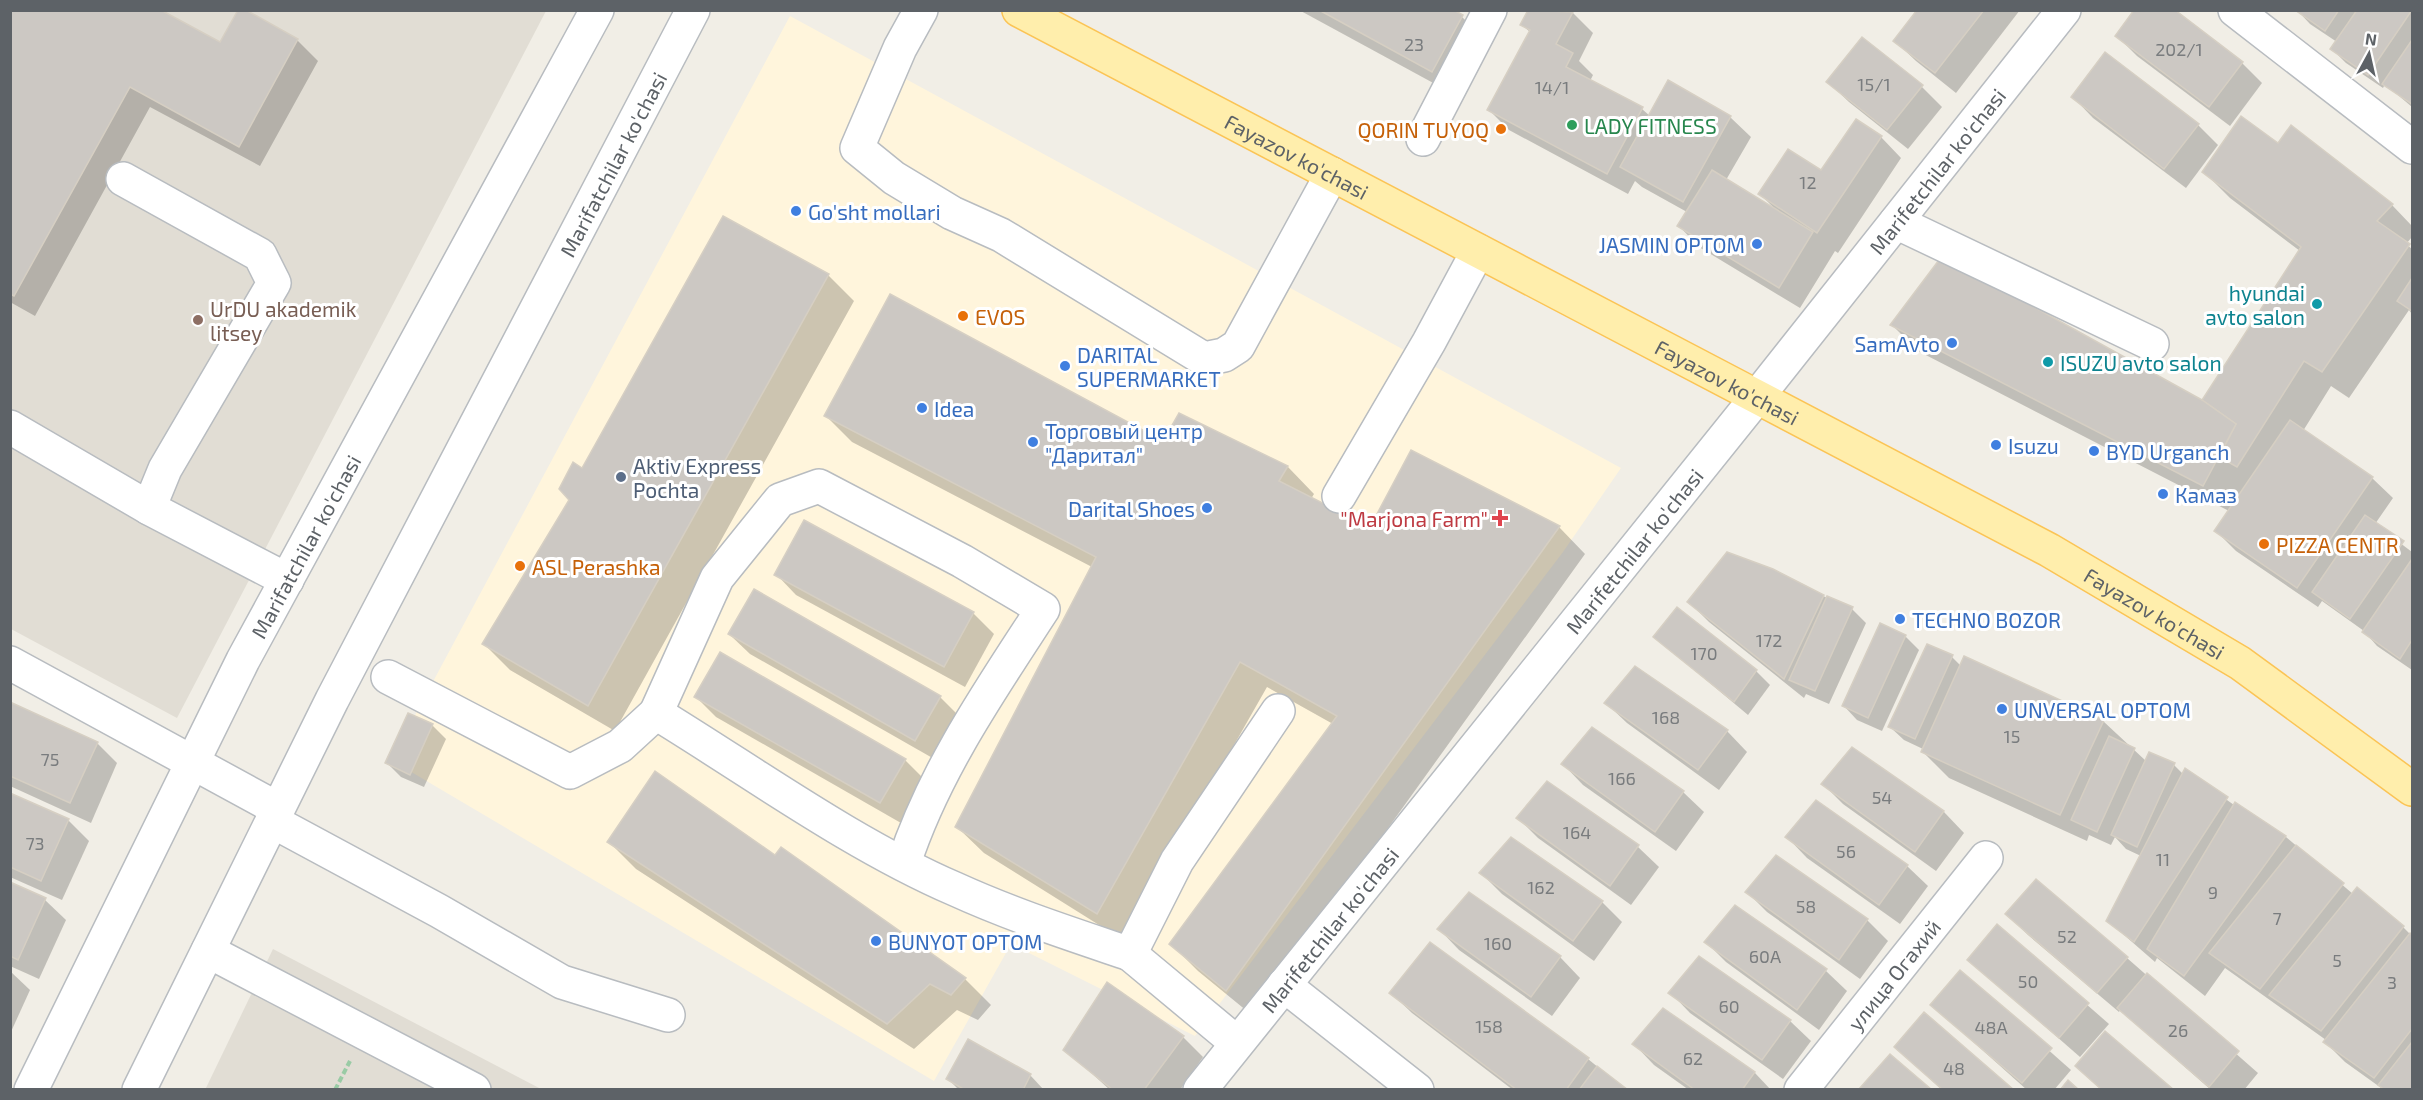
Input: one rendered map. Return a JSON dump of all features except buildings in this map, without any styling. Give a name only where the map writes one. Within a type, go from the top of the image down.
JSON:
[{"type":"main road","name":"Fayazov ko'chasi","points":[[1019,10],[2049,550],[2240,663],[2412,789]]},
{"type":"street","name":"Marifatchilar ko'chasi","points":[[31,1089],[243,660],[597,10]]},
{"type":"street","name":"Marifatchilar ko'chasi","points":[[139,1089],[332,700],[693,10]]},
{"type":"street","points":[[921,10],[900,48],[857,148],[894,178],[952,213],[1001,235],[1204,359],[1224,355],[1238,346],[1332,174]]},
{"type":"street","points":[[1423,139],[1490,10]]},
{"type":"street","name":"Marifetchilar ko'chasi","points":[[1200,1089],[1757,397],[2064,10]]},
{"type":"street","points":[[2235,10],[2412,147]]},
{"type":"street","points":[[123,179],[260,255],[274,283],[165,469],[149,508]]},
{"type":"street","points":[[1896,222],[2152,344]]},
{"type":"street","points":[[1339,496],[1429,342],[1478,251]]},
{"type":"street","points":[[10,428],[149,508],[287,580]]},
{"type":"street","points":[[388,677],[570,772],[620,746],[656,713],[717,578],[780,500],[819,486],[962,561],[1043,609],[980,705],[915,830],[904,863]]},
{"type":"street","points":[[10,663],[193,761],[275,815],[562,982],[668,1015]]},
{"type":"street","points":[[1131,954],[1177,861],[1278,711]]},
{"type":"street","points":[[656,713],[852,835],[963,893],[1034,921],[1131,954],[1237,1043]]},
{"type":"street","name":"улица Огахий","points":[[1801,1089],[1986,858]]},
{"type":"street","points":[[208,951],[474,1089]]},
{"type":"street","points":[[1284,985],[1417,1089]]},
{"type":"shaded area","name":"UrDU akademik litsey","points":[[10,11],[546,11],[177,718],[11,629]]},
{"type":"shaded area","points":[[790,16],[1621,468],[1563,552],[1195,1036],[1011,944],[934,1081],[391,760]]},
{"type":"shaded area","points":[[273,949],[541,1089],[205,1090]]},
{"type":"place","name":"LADY FITNESS","points":[[1572,125]]},
{"type":"place","name":"QORIN TUYOQ","points":[[1501,129]]},
{"type":"place","name":"Go'sht mollari","points":[[796,211]]},
{"type":"place","name":"JASMIN OPTOM","points":[[1757,244]]},
{"type":"place","name":"hyundai avto salon","points":[[2317,304]]},
{"type":"place","name":"EVOS","points":[[963,316]]},
{"type":"place","name":"UrDU akademik litsey","points":[[198,320]]},
{"type":"place","name":"SamAvto","points":[[1952,343]]},
{"type":"place","name":"ISUZU avto salon","points":[[2048,362]]},
{"type":"place","name":"DARITAL SUPERMARKET","points":[[1065,366]]},
{"type":"place","name":"Idea","points":[[922,408]]},
{"type":"place","name":"Торговый центр \"Даритал\"","points":[[1033,442]]},
{"type":"place","name":"Isuzu","points":[[1996,445]]},
{"type":"place","name":"BYD Urganch","points":[[2094,451]]},
{"type":"place","name":"Aktiv Express Pochta","points":[[621,477]]},
{"type":"place","name":"Камаз","points":[[2163,494]]},
{"type":"place","name":"Darital Shoes","points":[[1207,508]]},
{"type":"place","name":"\"Marjona Farm\"","points":[[1500,518]]},
{"type":"place","name":"PIZZA CENTR","points":[[2264,544]]},
{"type":"place","name":"ASL Perashka","points":[[520,566]]},
{"type":"place","name":"TECHNO BOZOR","points":[[1900,619]]},
{"type":"place","name":"UNVERSAL OPTOM","points":[[2002,709]]},
{"type":"place","name":"BUNYOT OPTOM","points":[[876,941]]}]
